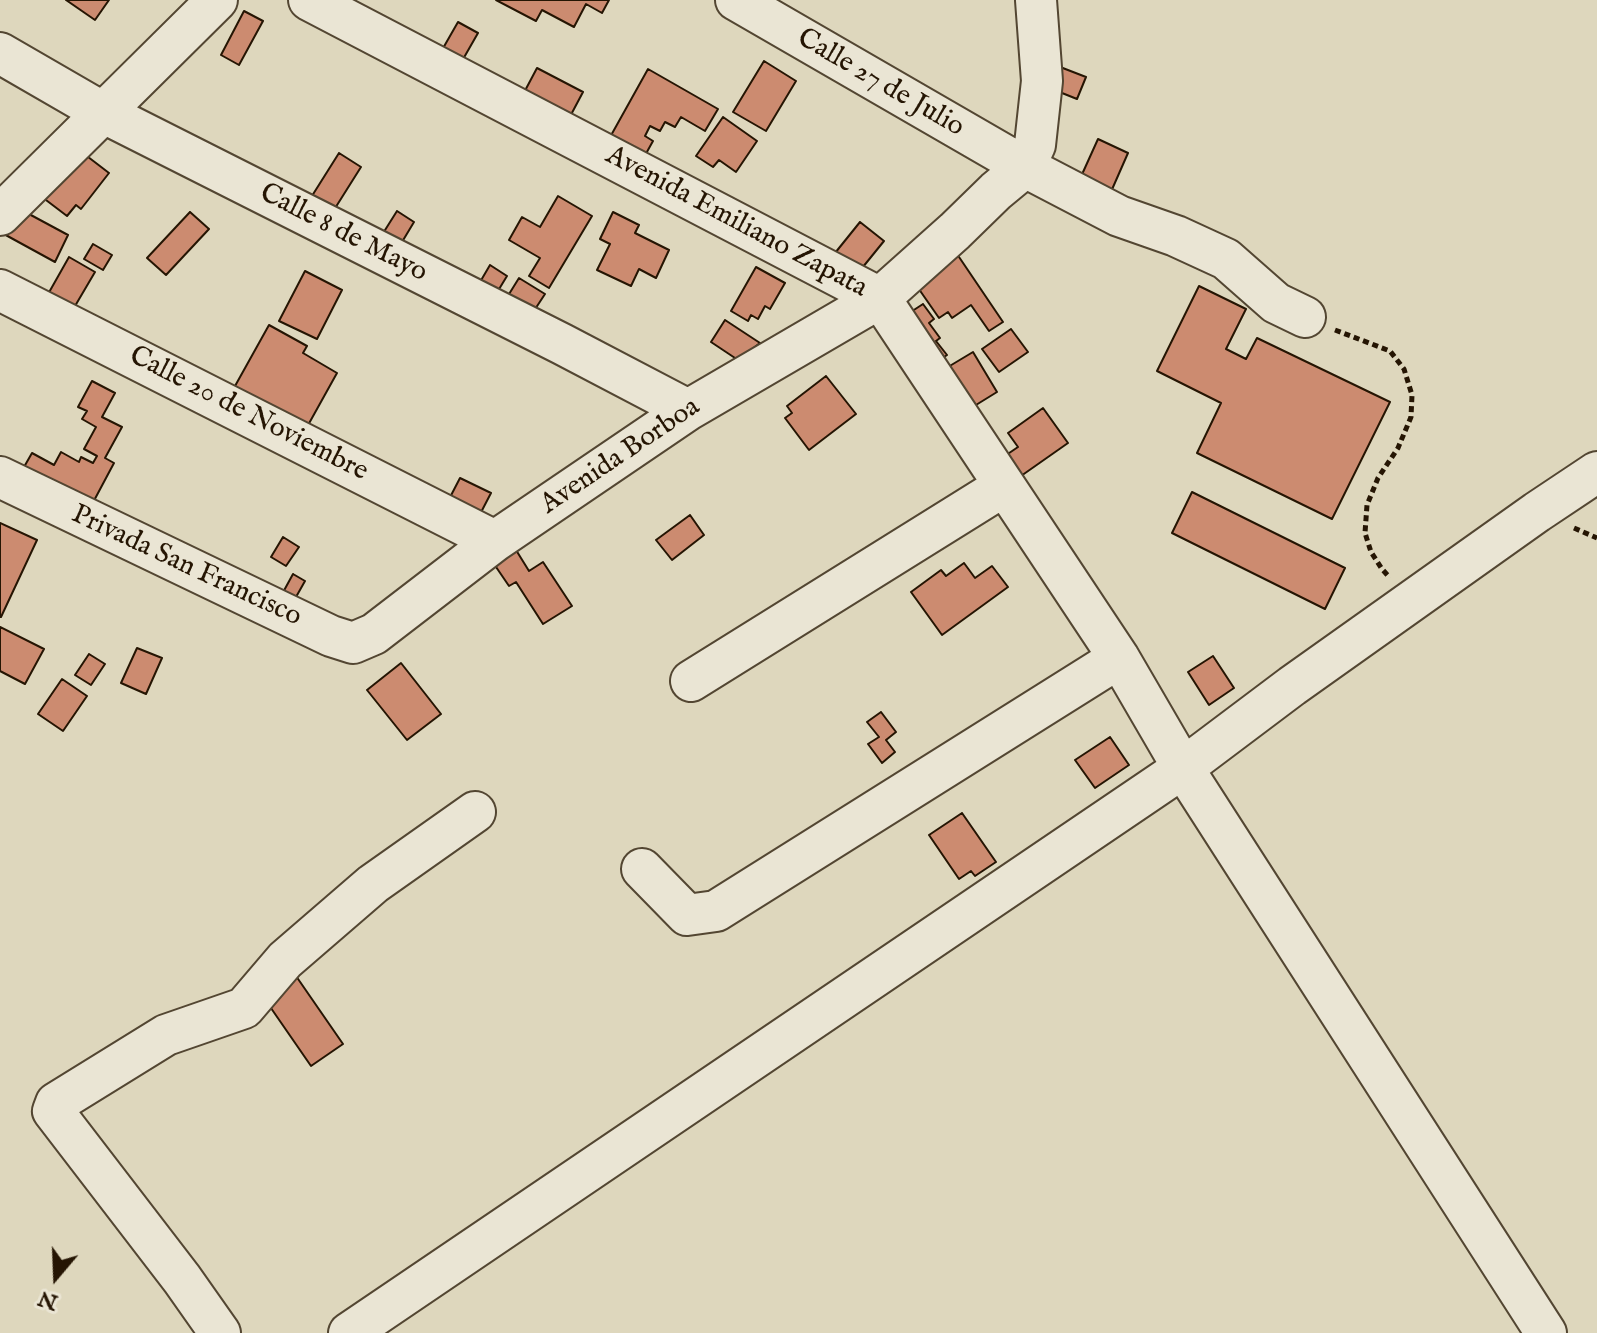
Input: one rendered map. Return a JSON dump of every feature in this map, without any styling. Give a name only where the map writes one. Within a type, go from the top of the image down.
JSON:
[{"type":"street","points":[[0,215],[217,0]]},
{"type":"street","name":"Avenida Emiliano Zapata","points":[[309,0],[880,298],[1119,658],[1183,768],[1546,1333]]},
{"type":"street","name":"Calle 27 de Julio","points":[[736,0],[1025,167],[1119,216],[1176,236],[1226,259],[1276,303],[1305,317]]},
{"type":"street","points":[[1025,167],[1035,145],[1042,81],[1036,0]]},
{"type":"street","name":"Calle 8 de Mayo","points":[[0,53],[102,112],[688,410]]},
{"type":"street","name":"Avenida Borboa","points":[[374,634],[495,541],[688,410],[880,298],[1025,167]]},
{"type":"street","name":"Calle 20 de Noviembre","points":[[0,290],[495,541]]},
{"type":"street","points":[[349,1333],[1183,768],[1292,686],[1597,472]]},
{"type":"street","name":"Privada San Francisco","points":[[0,477],[331,636],[353,643],[374,634]]},
{"type":"street","points":[[691,681],[1004,486]]},
{"type":"street","points":[[642,869],[687,915],[716,911],[1119,658]]},
{"type":"street","points":[[220,1333],[53,1111],[56,1103],[166,1035],[244,1008],[285,960],[373,884],[475,812]]},
{"type":"path","points":[[1305,317],[1390,351],[1404,369],[1412,395],[1411,417],[1367,505],[1365,533],[1371,552],[1382,569],[1415,599]]},
{"type":"building","points":[[66,0],[109,0],[95,20]]},
{"type":"building","points":[[496,0],[609,0],[602,13],[586,4],[574,27],[542,10],[536,21]]},
{"type":"building","points":[[244,11],[263,21],[239,65],[221,55]]},
{"type":"building","points":[[458,22],[478,33],[458,68],[438,57]]},
{"type":"building","points":[[764,61],[796,81],[766,131],[733,112]]},
{"type":"building","points":[[1055,65],[1086,77],[1077,99],[1047,87]]},
{"type":"building","points":[[537,68],[583,92],[565,126],[519,102]]},
{"type":"building","points":[[648,69],[718,109],[705,131],[681,117],[675,127],[665,122],[660,131],[650,126],[645,136],[653,141],[643,159],[609,139]]},
{"type":"building","points":[[723,117],[757,141],[736,172],[719,160],[713,167],[696,156]]},
{"type":"building","points":[[1098,139],[1128,153],[1110,194],[1079,181]]},
{"type":"building","points":[[79,150],[109,173],[81,209],[76,205],[67,216],[42,197]]},
{"type":"building","points":[[339,153],[361,167],[327,221],[305,207]]},
{"type":"building","points":[[558,196],[592,216],[549,288],[529,276],[540,258],[509,240],[522,217],[540,227]]},
{"type":"building","points":[[16,207],[68,235],[55,262],[2,233]]},
{"type":"building","points":[[397,211],[414,222],[393,257],[375,246]]},
{"type":"building","points":[[190,212],[209,229],[166,275],[147,258]]},
{"type":"building","points":[[613,212],[639,225],[635,233],[669,250],[656,278],[639,269],[631,286],[597,270],[610,244],[600,239]]},
{"type":"building","points":[[860,222],[884,241],[854,278],[831,258]]},
{"type":"building","points":[[93,244],[112,255],[103,270],[84,259]]},
{"type":"building","points":[[957,254],[1003,322],[989,331],[971,305],[952,318],[948,312],[939,318],[914,282]]},
{"type":"building","points":[[69,257],[95,272],[68,318],[43,303]]},
{"type":"building","points":[[490,265],[507,276],[490,304],[473,294]]},
{"type":"building","points":[[756,267],[785,283],[770,309],[765,306],[758,319],[751,315],[748,321],[731,311]]},
{"type":"building","points":[[305,271],[342,290],[317,339],[279,321]]},
{"type":"building","points":[[519,278],[545,294],[526,323],[501,307]]},
{"type":"building","points":[[1199,286],[1246,309],[1226,349],[1246,359],[1257,338],[1390,402],[1332,519],[1197,453],[1221,403],[1157,371]]},
{"type":"building","points":[[923,304],[934,319],[929,323],[940,338],[936,341],[947,355],[930,367],[897,321]]},
{"type":"building","points":[[725,320],[760,343],[738,360],[711,342]]},
{"type":"building","points":[[269,325],[307,346],[303,353],[337,373],[302,436],[230,395]]},
{"type":"building","points":[[1011,329],[1028,352],[999,372],[982,349]]},
{"type":"building","points":[[973,352],[997,392],[963,413],[938,373]]},
{"type":"building","points":[[826,376],[856,414],[809,450],[785,418],[792,413],[787,406]]},
{"type":"building","points":[[92,381],[115,393],[102,417],[122,427],[105,458],[114,463],[89,510],[16,481],[32,453],[54,465],[61,452],[79,462],[81,457],[93,463],[97,456],[84,449],[96,427],[82,419],[87,411],[78,407]]},
{"type":"building","points":[[1043,408],[1068,443],[1011,483],[996,462],[1018,447],[1008,433]]},
{"type":"building","points":[[460,478],[491,493],[477,520],[446,505]]},
{"type":"building","points":[[1192,492],[1345,568],[1325,609],[1172,533]]},
{"type":"building","points":[[690,515],[704,535],[672,560],[656,540]]},
{"type":"building","points":[[0,523],[37,540],[1,617],[0,617]]},
{"type":"building","points":[[283,537],[299,547],[286,566],[271,557]]},
{"type":"building","points":[[516,550],[529,571],[543,562],[572,606],[543,624],[516,582],[509,586],[494,564]]},
{"type":"building","points":[[964,563],[975,578],[992,566],[1008,587],[942,635],[911,592],[941,570],[946,576]]},
{"type":"building","points":[[293,574],[305,581],[287,613],[275,607]]},
{"type":"building","points":[[0,627],[44,649],[25,684],[0,671]]},
{"type":"building","points":[[137,648],[162,658],[146,694],[121,683]]},
{"type":"building","points":[[89,654],[105,664],[91,685],[75,675]]},
{"type":"building","points":[[1213,656],[1234,688],[1209,705],[1188,672]]},
{"type":"building","points":[[401,663],[441,714],[407,740],[367,690]]},
{"type":"building","points":[[62,679],[87,696],[63,731],[38,714]]},
{"type":"building","points":[[881,712],[896,732],[886,740],[895,752],[882,763],[868,744],[879,737],[867,722]]},
{"type":"building","points":[[1110,737],[1129,765],[1095,788],[1075,760]]},
{"type":"building","points":[[962,813],[996,862],[975,876],[971,871],[959,879],[929,835]]},
{"type":"building","points":[[296,976],[343,1044],[311,1066],[264,998]]}]
